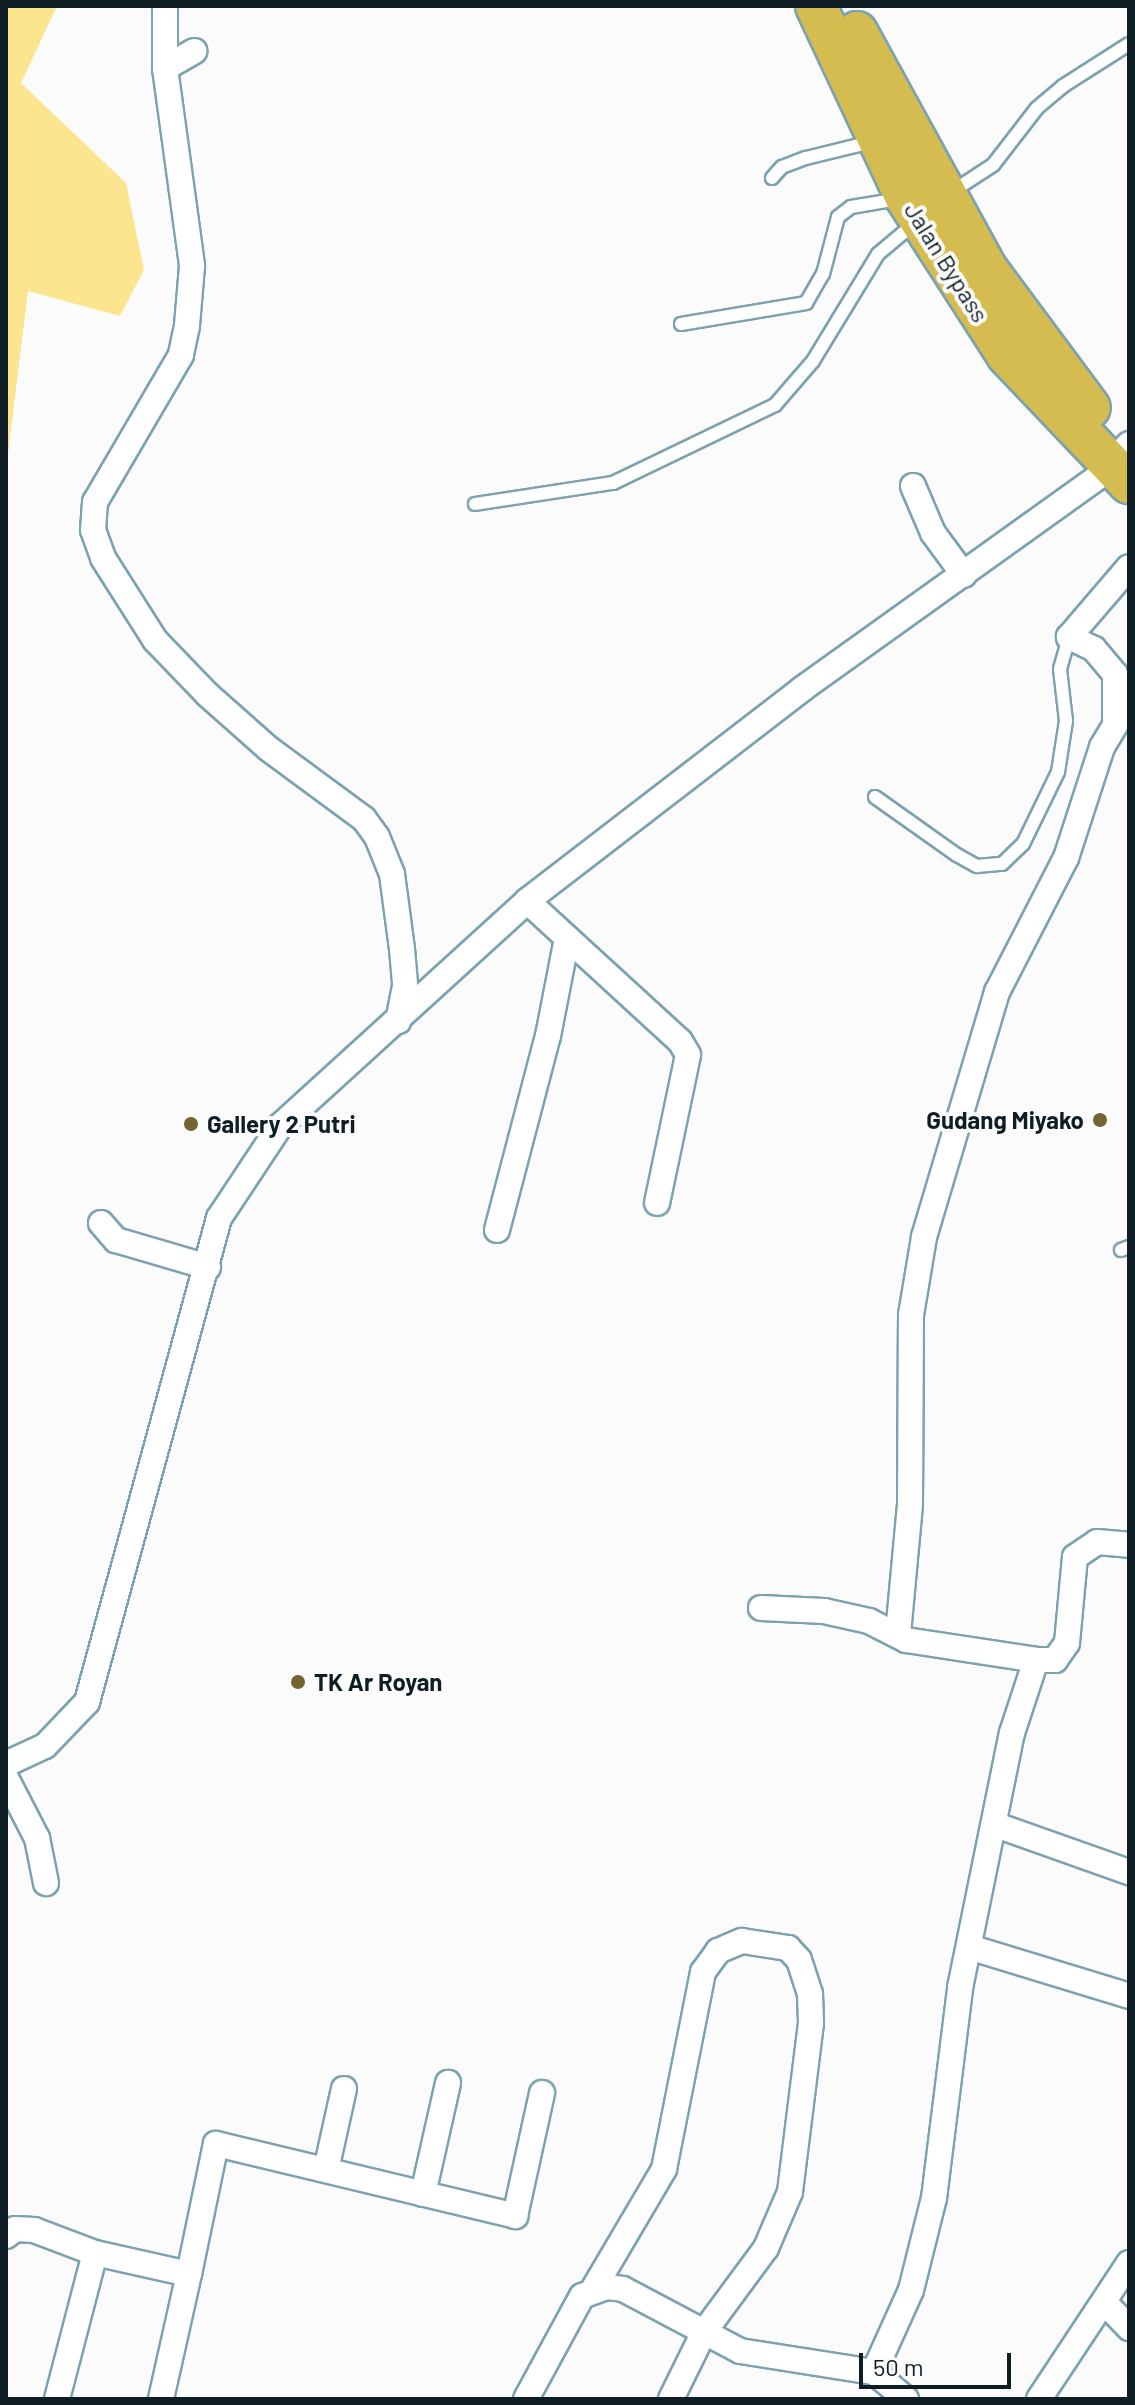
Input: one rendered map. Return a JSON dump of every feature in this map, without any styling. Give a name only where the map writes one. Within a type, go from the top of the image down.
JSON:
[{"type":"highway","name":"Jalan Bypass","points":[[816,6],[878,140],[923,205],[1032,335],[1125,458]]},
{"type":"highway","name":"Jalan Bypass","points":[[846,6],[923,205]]},
{"type":"street","points":[[165,6],[165,68],[192,266],[187,326],[181,355],[101,490],[93,530],[103,558],[155,640],[218,704],[364,819],[377,837],[392,874],[402,949],[405,986],[398,1021]]},
{"type":"street","points":[[165,68],[195,51]]},
{"type":"street","points":[[6,1764],[64,1731],[87,1702],[219,1218],[264,1146],[330,1079],[398,1021],[527,901],[802,689],[1125,458]]},
{"type":"street","points":[[913,486],[933,533],[964,575]]},
{"type":"street","points":[[898,1634],[910,1504],[911,1315],[924,1237],[997,992],[1066,858],[1102,747],[1115,725],[1115,674],[1074,631],[1129,567]]},
{"type":"street","points":[[527,901],[672,1032],[688,1055],[657,1203]]},
{"type":"street","points":[[497,1230],[548,1036],[567,938]]},
{"type":"street","points":[[101,1223],[116,1240],[208,1267]]},
{"type":"street","points":[[761,1608],[824,1611],[898,1634],[906,1640],[1036,1660],[1055,1660],[1067,1643],[1075,1557],[1097,1542],[1129,1545]]},
{"type":"street","points":[[874,2372],[911,2290],[934,2198],[969,1947],[996,1825],[1012,1733],[1036,1660]]},
{"type":"street","points":[[6,1778],[37,1838],[46,1883]]},
{"type":"street","points":[[996,1825],[1129,1872]]},
{"type":"street","points":[[526,2399],[571,2312],[594,2288],[664,2169],[703,1972],[718,1951],[742,1941],[788,1948],[799,1960],[810,1994],[811,2023],[790,2192],[766,2248],[704,2332],[671,2399]]},
{"type":"street","points":[[969,1947],[1129,1996]]},
{"type":"street","points":[[423,2194],[448,2083]]},
{"type":"street","points":[[326,2170],[344,2089]]},
{"type":"street","points":[[161,2399],[216,2144],[515,2216],[542,2093]]},
{"type":"street","points":[[6,2236],[15,2229],[34,2230],[95,2253],[189,2274]]},
{"type":"street","points":[[57,2399],[95,2253]]},
{"type":"street","points":[[1039,2399],[1129,2263]]},
{"type":"street","points":[[594,2288],[623,2289],[757,2356],[874,2372],[906,2399]]},
{"type":"street","points":[[1105,2303],[1129,2328]]},
{"type":"lane","points":[[475,504],[613,483],[775,405],[813,361],[878,254],[923,205],[993,165],[1037,108],[1063,86],[1129,44]]},
{"type":"lane","points":[[772,178],[782,167],[806,158],[878,140]]},
{"type":"lane","points":[[681,324],[806,303],[823,274],[831,230],[838,217],[851,207],[923,205]]},
{"type":"lane","points":[[875,797],[967,861],[977,866],[1002,864],[1023,844],[1058,772],[1066,721],[1060,669],[1074,631]]},
{"type":"shaded area","points":[[6,6],[57,6],[21,83],[126,183],[144,270],[120,316],[28,291],[6,471]]},
{"type":"place","name":"Gudang Miyako","points":[[1100,1120]]},
{"type":"place","name":"Gallery 2 Putri","points":[[191,1124]]},
{"type":"place","name":"TK Ar Royan","points":[[298,1682]]}]
